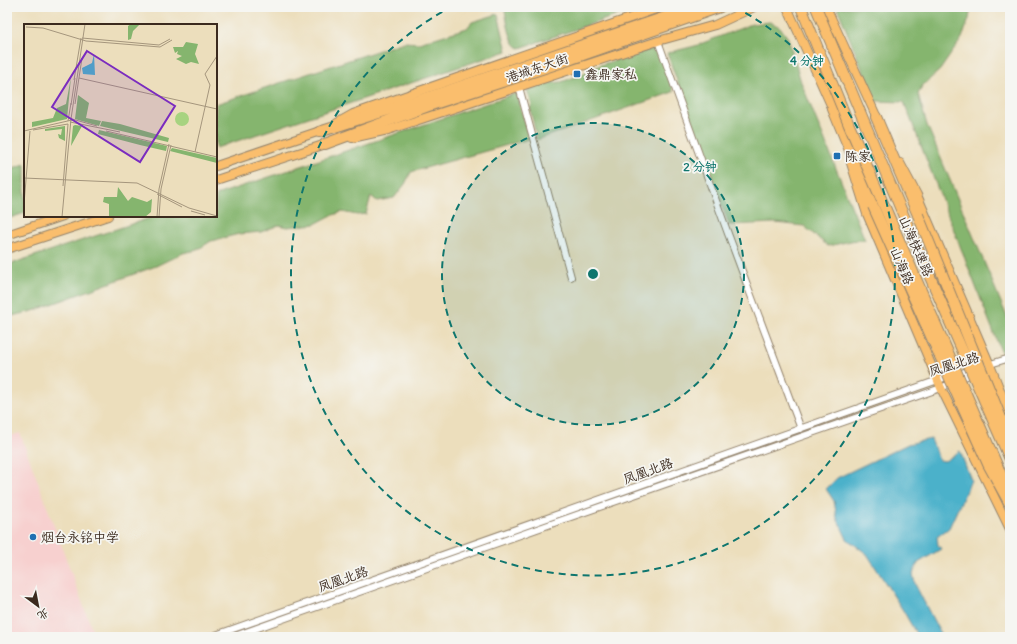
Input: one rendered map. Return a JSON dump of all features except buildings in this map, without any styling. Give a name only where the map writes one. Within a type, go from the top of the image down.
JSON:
[{"type":"highway","name":"港城东大街","points":[[325,144],[555,59],[662,17],[695,7]]},
{"type":"highway","name":"港城东大街","points":[[319,132],[720,7]]},
{"type":"highway","name":"山海快速路","points":[[801,7],[849,125],[1010,495]]},
{"type":"highway","name":"山海快速路","points":[[816,7],[913,238],[1010,459]]},
{"type":"highway","points":[[833,109],[873,206],[988,464],[1010,504]]},
{"type":"highway","points":[[876,116],[1010,440]]},
{"type":"main road","name":"港城东大街","points":[[217,166],[319,132],[354,114],[662,7]]},
{"type":"main road","name":"港城东大街","points":[[217,180],[325,144],[388,130],[658,41],[715,25],[754,7]]},
{"type":"main road","name":"山海路","points":[[787,7],[833,109],[867,214],[939,384],[1010,530]]},
{"type":"main road","points":[[826,7],[876,116],[917,195],[1010,415]]},
{"type":"main road","points":[[7,235],[60,217]]},
{"type":"main road","points":[[7,249],[105,217]]},
{"type":"street","points":[[658,41],[729,239],[800,429]]},
{"type":"street","points":[[519,87],[571,277]]},
{"type":"street","name":"凤凰北路","points":[[232,637],[1010,358]]},
{"type":"street","name":"凤凰北路","points":[[210,637],[800,429],[939,384]]},
{"type":"shaded area","name":"烟台永铭中学","points":[[20,433],[95,637],[7,637],[7,437]]},
{"type":"green space","points":[[504,7],[642,7],[520,48],[513,42]]},
{"type":"green space","points":[[837,7],[971,7],[969,19],[962,38],[940,70],[922,86],[918,94],[927,125],[1010,324],[1010,351],[1002,354],[904,102],[875,101]]},
{"type":"green space","points":[[498,14],[507,51],[217,148],[217,104],[404,42],[419,43],[467,28],[472,22]]},
{"type":"green space","points":[[770,22],[780,27],[788,38],[801,82],[865,240],[851,241],[828,246],[804,226],[775,223],[729,225],[667,53],[695,46],[752,24]]},
{"type":"green space","points":[[657,47],[671,77],[673,92],[537,140],[530,108],[532,105],[527,90],[549,83],[561,82],[589,72],[600,65]]},
{"type":"green space","points":[[517,93],[529,139],[411,172],[405,184],[394,198],[377,201],[371,196],[366,214],[357,215],[342,212],[330,216],[315,224],[287,227],[279,225],[261,232],[239,234],[211,241],[197,250],[183,253],[156,266],[33,311],[7,317],[7,265],[153,217],[217,217],[217,195]]},
{"type":"green space","points":[[24,164],[24,213],[7,219],[7,170]]},
{"type":"water","points":[[931,439],[939,460],[945,461],[960,451],[971,480],[949,528],[937,537],[938,545],[941,549],[918,563],[913,574],[915,584],[942,637],[918,637],[867,554],[847,539],[837,518],[834,501],[826,489],[837,478],[908,444]]},
{"type":"place","name":"鑫鼎家私","points":[[577,74]]},
{"type":"place","name":"陈家","points":[[837,156]]},
{"type":"place","name":"烟台永铭中学","points":[[33,537]]}]
